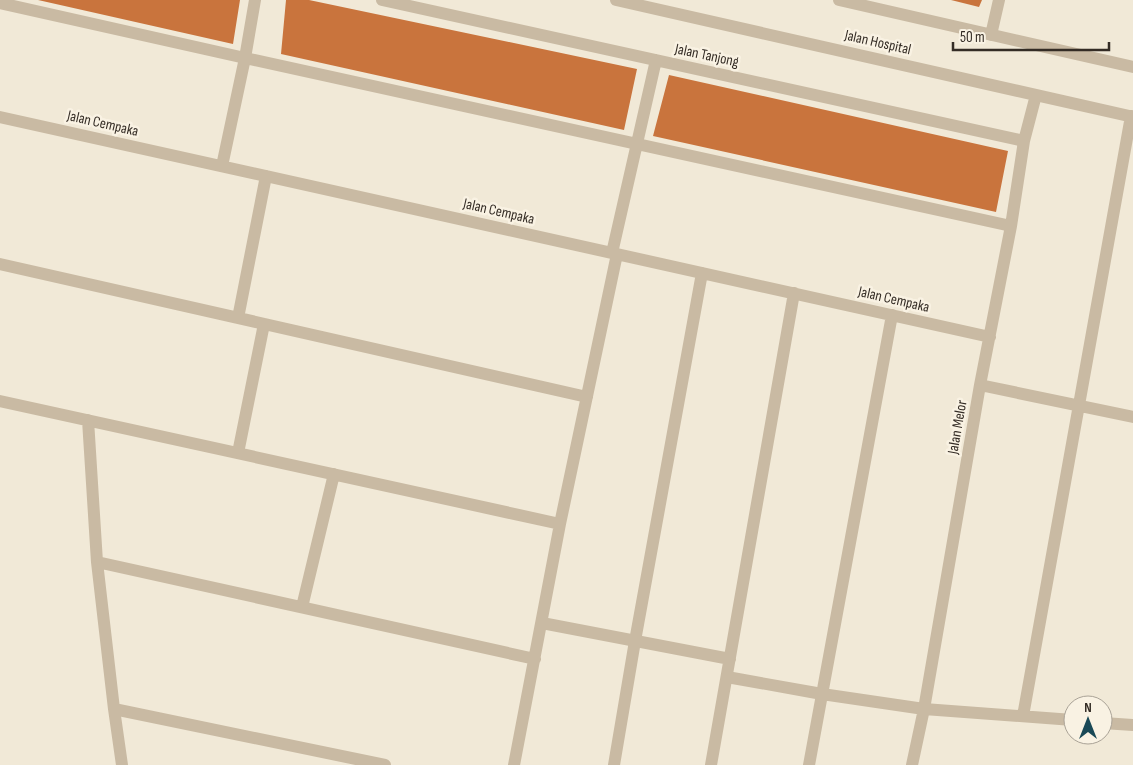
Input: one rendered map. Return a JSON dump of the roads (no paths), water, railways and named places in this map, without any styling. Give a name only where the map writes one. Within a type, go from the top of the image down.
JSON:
[{"type":"street","points":[[222,166],[245,58],[255,0]]},
{"type":"street","name":"Jalan Tanjong","points":[[382,0],[1024,141]]},
{"type":"street","name":"Jalan Hospital","points":[[616,0],[1132,116]]},
{"type":"street","points":[[839,0],[1133,67]]},
{"type":"street","points":[[991,35],[999,0]]},
{"type":"street","points":[[0,3],[1011,226]]},
{"type":"street","points":[[514,765],[614,254],[656,60]]},
{"type":"street","name":"Jalan Melor","points":[[912,765],[924,709],[980,385],[1011,226],[1024,141],[1036,95]]},
{"type":"street","points":[[1023,716],[1132,116]]},
{"type":"street","name":"Jalan Cempaka","points":[[0,117],[990,337]]},
{"type":"street","points":[[238,318],[266,176]]},
{"type":"street","points":[[0,264],[587,397]]},
{"type":"street","points":[[614,765],[702,273]]},
{"type":"street","points":[[711,765],[794,293]]},
{"type":"street","points":[[809,765],[892,315]]},
{"type":"street","points":[[238,453],[264,324]]},
{"type":"street","points":[[980,385],[1133,417]]},
{"type":"street","points":[[0,401],[560,524]]},
{"type":"street","points":[[88,420],[97,562],[122,765]]},
{"type":"street","points":[[302,607],[334,474]]},
{"type":"street","points":[[97,562],[535,659]]},
{"type":"street","points":[[542,623],[730,659]]},
{"type":"street","points":[[727,677],[822,694],[924,709],[1063,719]]},
{"type":"street","points":[[114,709],[385,765]]},
{"type":"street","points":[[1113,724],[1133,725]]}]
